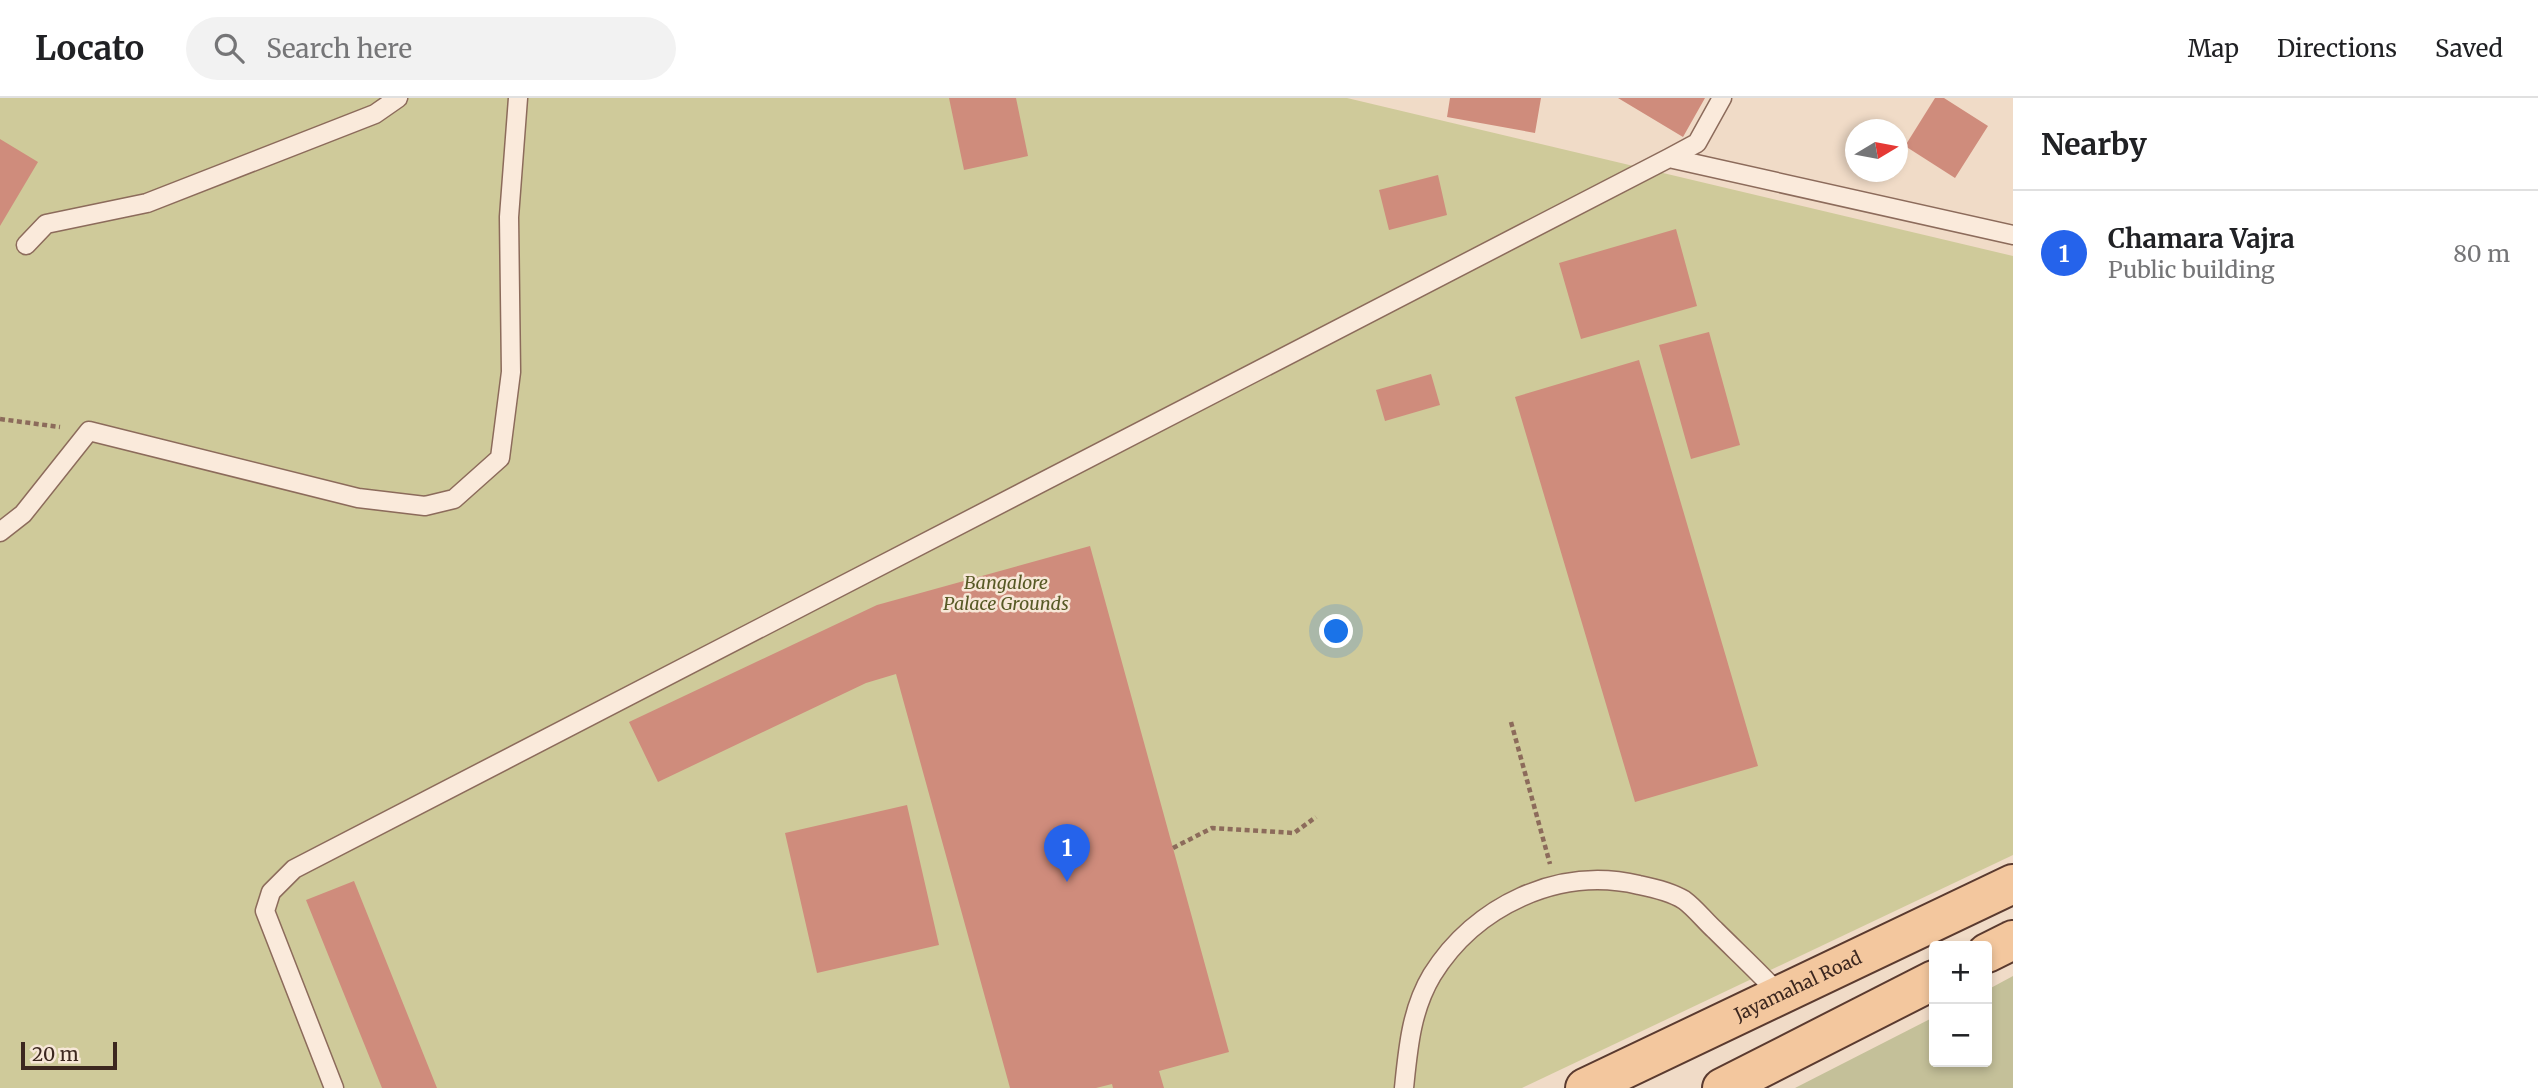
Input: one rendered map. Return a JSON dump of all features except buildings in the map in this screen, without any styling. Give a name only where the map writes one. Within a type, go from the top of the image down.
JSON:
[{"type":"main road","name":"Jayamahal Road","points":[[1585,1088],[2013,884]]},
{"type":"main road","points":[[1992,950],[2013,940]]},
{"type":"main road","points":[[1722,1088],[1929,983]]},
{"type":"lane","points":[[26,245],[47,224],[147,203],[375,114],[398,98]]},
{"type":"lane","points":[[0,532],[23,514],[89,431],[358,498],[425,506],[454,499],[500,458],[511,372],[509,217],[519,98]]},
{"type":"lane","points":[[334,1088],[265,911],[271,892],[294,869],[1670,158],[1697,143],[1722,98]]},
{"type":"lane","points":[[1670,158],[2013,235]]},
{"type":"lane","points":[[1404,1088],[1410,1031],[1419,1003],[1431,976],[1448,953],[1468,931],[1491,913],[1516,899],[1556,885],[1601,880],[1630,883],[1658,889],[1685,901],[1779,994]]},
{"type":"path","points":[[0,419],[89,431]]},
{"type":"path","points":[[1511,722],[1556,885]]},
{"type":"path","points":[[1173,848],[1212,828],[1294,833],[1316,817]]},
{"type":"green space","name":"Bangalore Palace Grounds","points":[[0,98],[1347,98],[2013,256],[2013,855],[1522,1088],[0,1088]]},
{"type":"shaded area","points":[[2013,976],[2013,1088],[1795,1088],[1929,1020],[1929,1067],[1992,1067],[1992,987]]},
{"type":"place","name":"Chamara Vajra","points":[[1067,882]]}]
